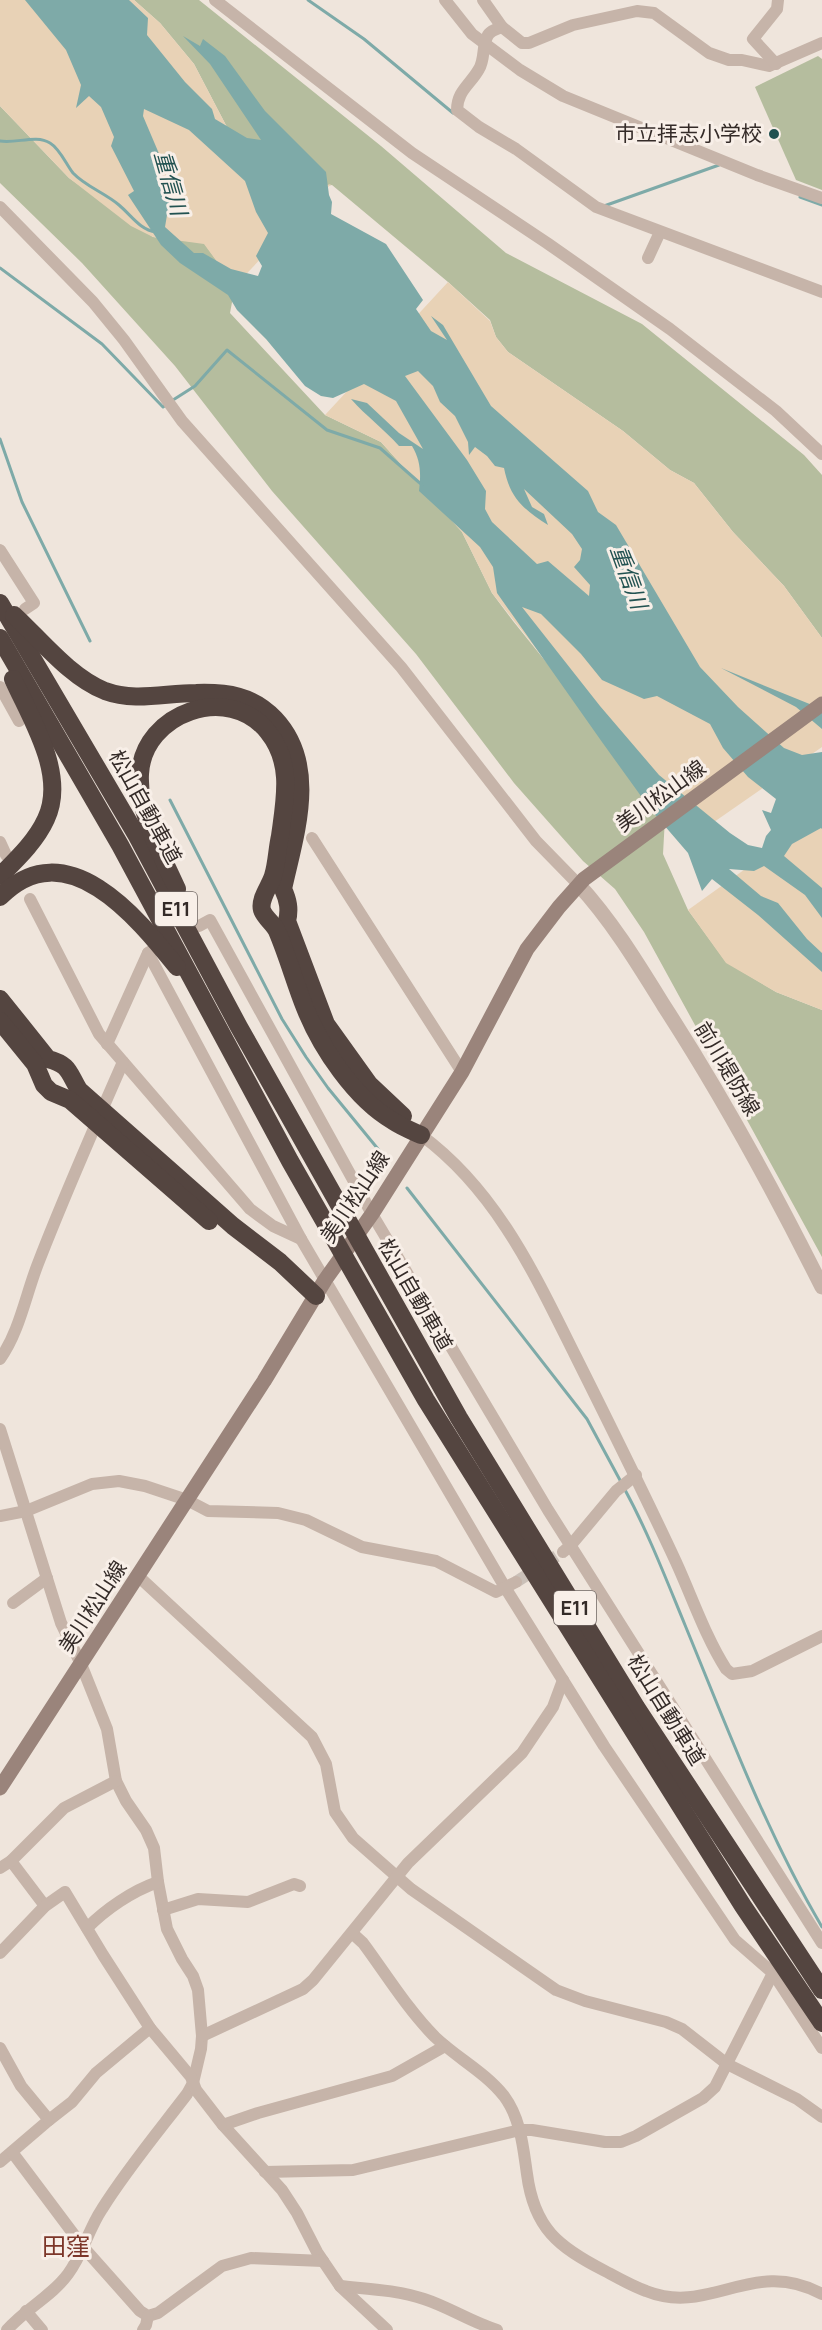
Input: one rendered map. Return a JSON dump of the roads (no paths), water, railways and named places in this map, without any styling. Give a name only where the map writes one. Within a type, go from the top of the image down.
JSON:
[{"type":"highway","name":"松山自動車道","points":[[0,602],[137,836],[239,1027],[459,1418],[636,1707],[822,1990]]},
{"type":"highway","points":[[0,602],[65,665],[105,691],[142,697],[194,693],[235,695],[249,699],[266,709],[279,723],[296,752],[301,780],[299,815],[283,889],[290,912],[287,921],[290,932],[326,1024],[369,1084],[421,1135]]},
{"type":"highway","name":"松山自動車道","points":[[0,638],[114,835],[290,1161],[426,1400],[628,1725],[822,2023]]},
{"type":"highway","points":[[0,649],[49,760],[53,782],[52,800],[47,818],[36,837],[0,876]]},
{"type":"highway","points":[[239,1027],[156,841],[140,794],[140,772],[152,737],[177,717],[208,706],[226,707],[244,712],[256,720],[273,740],[284,763],[286,779],[284,807],[274,873],[269,888],[262,898],[262,910],[276,929],[306,1011],[336,1065],[359,1093],[391,1120],[421,1135]]},
{"type":"highway","points":[[0,897],[27,879],[47,873],[65,873],[98,887],[120,903],[203,999]]},
{"type":"highway","points":[[0,999],[48,1059],[60,1062],[68,1068],[79,1090],[100,1117]]},
{"type":"highway","points":[[0,1021],[35,1064],[44,1085],[51,1092],[100,1117],[233,1226],[280,1262],[320,1288]]},
{"type":"main road","name":"美川松山線","points":[[0,1788],[187,1500],[320,1288],[372,1214],[462,1072],[527,949],[578,884],[591,873],[822,704]]},
{"type":"street","points":[[215,0],[412,153],[670,329],[776,411],[822,454]]},
{"type":"street","points":[[445,0],[472,34],[527,74],[563,96],[757,175],[822,198]]},
{"type":"street","points":[[483,0],[502,27],[518,42],[529,43],[573,25],[646,11],[662,18],[717,57],[769,66],[822,43]]},
{"type":"street","points":[[776,64],[753,39],[777,9],[778,0]]},
{"type":"street","points":[[502,27],[489,33],[479,69],[459,93],[457,110],[479,127],[516,148],[596,207],[822,292]]},
{"type":"street","points":[[0,207],[93,302],[124,340],[182,421],[401,667],[536,841],[578,884]]},
{"type":"street","points":[[648,258],[660,232]]},
{"type":"street","points":[[0,550],[34,603],[25,609]]},
{"type":"street","points":[[0,687],[19,721]]},
{"type":"street","points":[[312,838],[462,1072]]},
{"type":"street","points":[[0,842],[6,855]]},
{"type":"street","name":"前川堤防線","points":[[578,884],[612,927],[690,1047],[775,1192],[822,1287]]},
{"type":"street","points":[[30,899],[99,1034],[250,1209],[273,1226],[302,1239]]},
{"type":"street","points":[[199,926],[210,920],[372,1214],[548,1510],[567,1549],[822,1942]]},
{"type":"street","points":[[107,1044],[150,952],[302,1239],[320,1288],[511,1585],[563,1680],[604,1746],[735,1940],[773,1973],[822,2048]]},
{"type":"street","points":[[0,1359],[16,1330],[32,1276],[70,1180],[123,1062]]},
{"type":"street","points":[[421,1135],[443,1151],[466,1173],[510,1231],[533,1272],[726,1670],[732,1674],[752,1671],[822,1636]]},
{"type":"street","points":[[0,1428],[61,1623],[81,1664],[107,1729],[116,1781],[126,1802],[151,1839],[154,1848],[163,1910],[173,1943],[193,1976],[198,1990],[202,2037],[193,2082],[187,2094],[99,2212],[84,2248],[67,2276],[7,2330]]},
{"type":"street","points":[[567,1549],[616,1491],[631,1478]]},
{"type":"street","points":[[0,1516],[26,1510],[92,1484],[119,1481],[145,1486],[187,1500],[208,1511],[278,1514],[306,1520],[362,1547],[435,1561],[496,1592],[511,1585]]},
{"type":"street","points":[[138,1576],[312,1737],[326,1764],[335,1812],[353,1838],[411,1889],[487,1944],[556,1989],[585,2001],[682,2029],[727,2064],[797,2099],[822,2116]]},
{"type":"street","points":[[13,1603],[47,1578]]},
{"type":"street","points":[[202,2037],[303,1989],[325,1966],[416,1855],[522,1753],[553,1707],[563,1680]]},
{"type":"street","points":[[0,1868],[11,1861],[64,1808],[116,1781]]},
{"type":"street","points":[[11,1861],[45,1906]]},
{"type":"street","points":[[87,1928],[99,1916],[147,1886],[158,1882]]},
{"type":"street","points":[[163,1910],[198,1899],[248,1902],[294,1884],[300,1886]]},
{"type":"street","points":[[0,1953],[45,1906],[65,1892],[150,2028],[169,2048],[193,2082],[196,2090],[223,2125],[265,2172],[297,2213],[323,2261],[340,2286],[387,2330]]},
{"type":"street","points":[[352,1933],[363,1943],[427,2029],[495,2085],[514,2113],[520,2130],[529,2190],[536,2211],[547,2230],[561,2246],[579,2258],[645,2291],[667,2298],[684,2299],[703,2296],[761,2280],[786,2281],[808,2286],[822,2294]]},
{"type":"street","points":[[265,2172],[353,2170],[520,2130],[605,2142],[621,2142],[636,2136],[703,2098],[715,2086],[773,1973]]},
{"type":"street","points":[[0,2162],[72,2102],[96,2073],[150,2028]]},
{"type":"street","points":[[223,2125],[392,2076],[445,2046]]},
{"type":"street","points":[[0,2049],[21,2086],[49,2120]]},
{"type":"street","points":[[12,2152],[84,2248],[147,2316]]},
{"type":"street","points":[[147,2316],[158,2313],[222,2266],[251,2258],[323,2261]]},
{"type":"street","points":[[340,2286],[400,2292],[497,2330]]},
{"type":"street","points":[[26,2311],[42,2330]]},
{"type":"street","points":[[143,2330],[147,2325],[147,2316]]},
{"type":"water","name":"重信川","points":[[25,0],[129,0],[148,18],[147,35],[185,82],[212,109],[215,119],[247,138],[261,140],[210,64],[183,36],[200,46],[203,39],[225,56],[265,111],[326,172],[332,202],[331,214],[386,244],[423,300],[416,309],[431,331],[447,340],[431,316],[443,325],[491,406],[588,491],[598,512],[616,525],[700,667],[738,707],[784,748],[802,755],[822,752],[822,829],[792,844],[784,856],[822,888],[822,918],[805,895],[764,866],[754,871],[729,869],[761,896],[778,903],[807,939],[822,953],[822,972],[758,915],[712,879],[702,891],[688,853],[651,810],[497,593],[493,567],[480,547],[419,491],[420,468],[412,446],[399,446],[351,399],[367,403],[399,433],[423,449],[396,401],[364,384],[333,398],[321,396],[305,386],[266,339],[237,310],[228,295],[180,263],[161,245],[128,195],[134,191],[111,146],[114,137],[101,107],[89,96],[76,108],[81,85],[66,50]],"holes":[[[144,109],[189,130],[245,181],[256,212],[268,233],[256,256],[262,266],[258,276],[231,269],[203,253],[194,253],[165,227],[167,215],[175,216],[163,183],[160,156],[143,116]],[[418,371],[433,386],[440,402],[455,416],[468,442],[469,455],[475,447],[495,466],[504,468],[514,495],[531,514],[548,525],[544,514],[532,507],[524,489],[572,534],[582,549],[580,560],[574,567],[590,585],[589,596],[548,561],[537,564],[492,522],[485,509],[486,491],[467,460],[405,376]],[[522,607],[541,614],[581,654],[602,680],[644,699],[657,696],[710,724],[723,748],[748,777],[776,799],[771,813],[762,810],[771,830],[762,848],[748,845],[730,833],[659,775],[600,706]]]},
{"type":"water","points":[[721,668],[822,709],[822,729],[796,707]]},
{"type":"waterway","points":[[308,0],[364,39],[453,113]]},
{"type":"waterway","points":[[0,141],[39,139],[50,143],[78,178],[113,201],[140,225],[156,232]]},
{"type":"waterway","points":[[604,206],[719,165]]},
{"type":"waterway","points":[[800,197],[822,205]]},
{"type":"waterway","points":[[0,268],[102,344],[163,407],[167,404]]},
{"type":"waterway","points":[[173,400],[195,386],[227,350],[327,430],[380,448],[422,485]]},
{"type":"waterway","points":[[0,439],[22,502],[90,641]]},
{"type":"waterway","points":[[170,800],[282,1019],[328,1088],[387,1160]]},
{"type":"waterway","points":[[407,1188],[587,1419],[621,1482]]},
{"type":"waterway","points":[[624,1488],[656,1556],[765,1817],[822,1927]]},
{"type":"tunnel","points":[[516,1582],[563,1552]]},
{"type":"place","name":"市立拝志小学校","points":[[774,134]]},
{"type":"district","name":"田窪","points":[[66,2247]]}]
